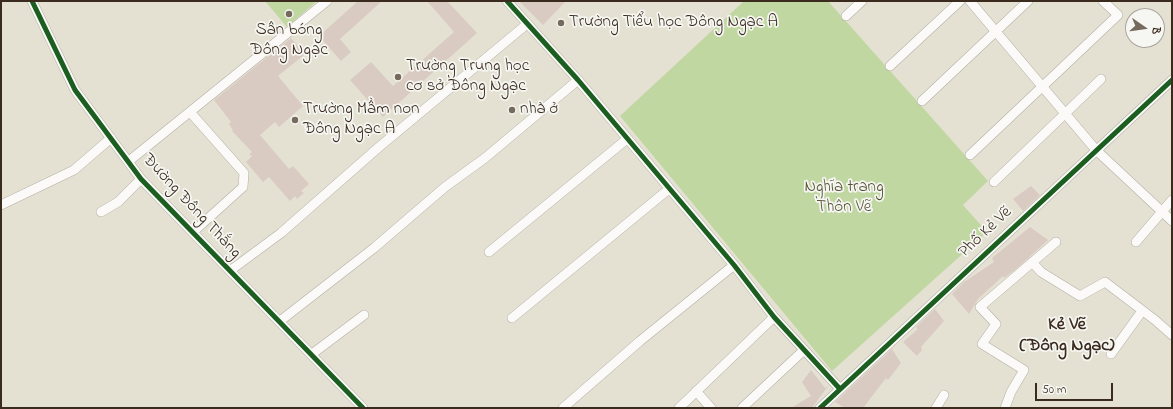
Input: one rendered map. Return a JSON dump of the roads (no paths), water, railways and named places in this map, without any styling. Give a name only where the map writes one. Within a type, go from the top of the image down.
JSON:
[{"type":"street","points":[[129,161],[327,1]]},
{"type":"street","points":[[507,1],[578,80],[628,139],[734,265],[774,317],[840,389]]},
{"type":"street","points":[[846,16],[862,1]]},
{"type":"street","points":[[890,66],[960,1]]},
{"type":"street","points":[[970,1],[1096,150],[1172,221]]},
{"type":"street","points":[[922,101],[1028,1]]},
{"type":"street","points":[[970,155],[1118,15],[1103,1]]},
{"type":"street","name":"Đường Đông Thắng","points":[[36,2],[74,90],[129,161],[141,179],[231,270],[363,408]]},
{"type":"street","points":[[231,270],[280,233],[379,147],[527,24]]},
{"type":"street","points":[[994,182],[1101,79]]},
{"type":"street","points":[[280,321],[374,248],[445,187],[485,158],[578,80]]},
{"type":"street","name":"Phố Kẻ Vẽ","points":[[820,408],[1172,80]]},
{"type":"street","points":[[190,112],[244,173],[243,187],[194,232]]},
{"type":"street","points":[[1,205],[74,170],[111,138]]},
{"type":"street","points":[[489,252],[628,139]]},
{"type":"street","points":[[101,212],[118,202],[141,179]]},
{"type":"street","points":[[512,318],[670,189]]},
{"type":"street","points":[[1136,242],[1172,200]]},
{"type":"street","points":[[1005,408],[1011,392],[1024,370],[982,344],[996,324],[980,307],[1056,242]]},
{"type":"street","points":[[1032,262],[1041,272],[1080,296],[1105,282],[1172,335]]},
{"type":"street","points":[[562,408],[640,341],[734,265]]},
{"type":"street","points":[[1111,354],[1142,310]]},
{"type":"street","points":[[312,354],[364,315]]},
{"type":"street","points":[[678,408],[774,317]]},
{"type":"street","points":[[742,408],[804,350]]},
{"type":"street","points":[[696,391],[711,408]]},
{"type":"street","points":[[936,408],[944,395]]},
{"type":"place","name":"Sân bóng Đông Ngạc","points":[[289,14]]},
{"type":"place","name":"Trường Tiểu học Đông Ngạc A","points":[[561,23]]},
{"type":"place","name":"Trường Trung học cơ sở Đông Ngạc","points":[[398,77]]},
{"type":"place","name":"nhà ở","points":[[512,110]]},
{"type":"place","name":"Trường Mầm non Đông Ngạc A","points":[[295,120]]},
{"type":"district","name":"Kẻ Vẽ (Đông Ngạc)","points":[[1067,336]]},
{"type":"park label","name":"Nghĩa trang Thôn Vẽ","points":[[844,198]]}]
